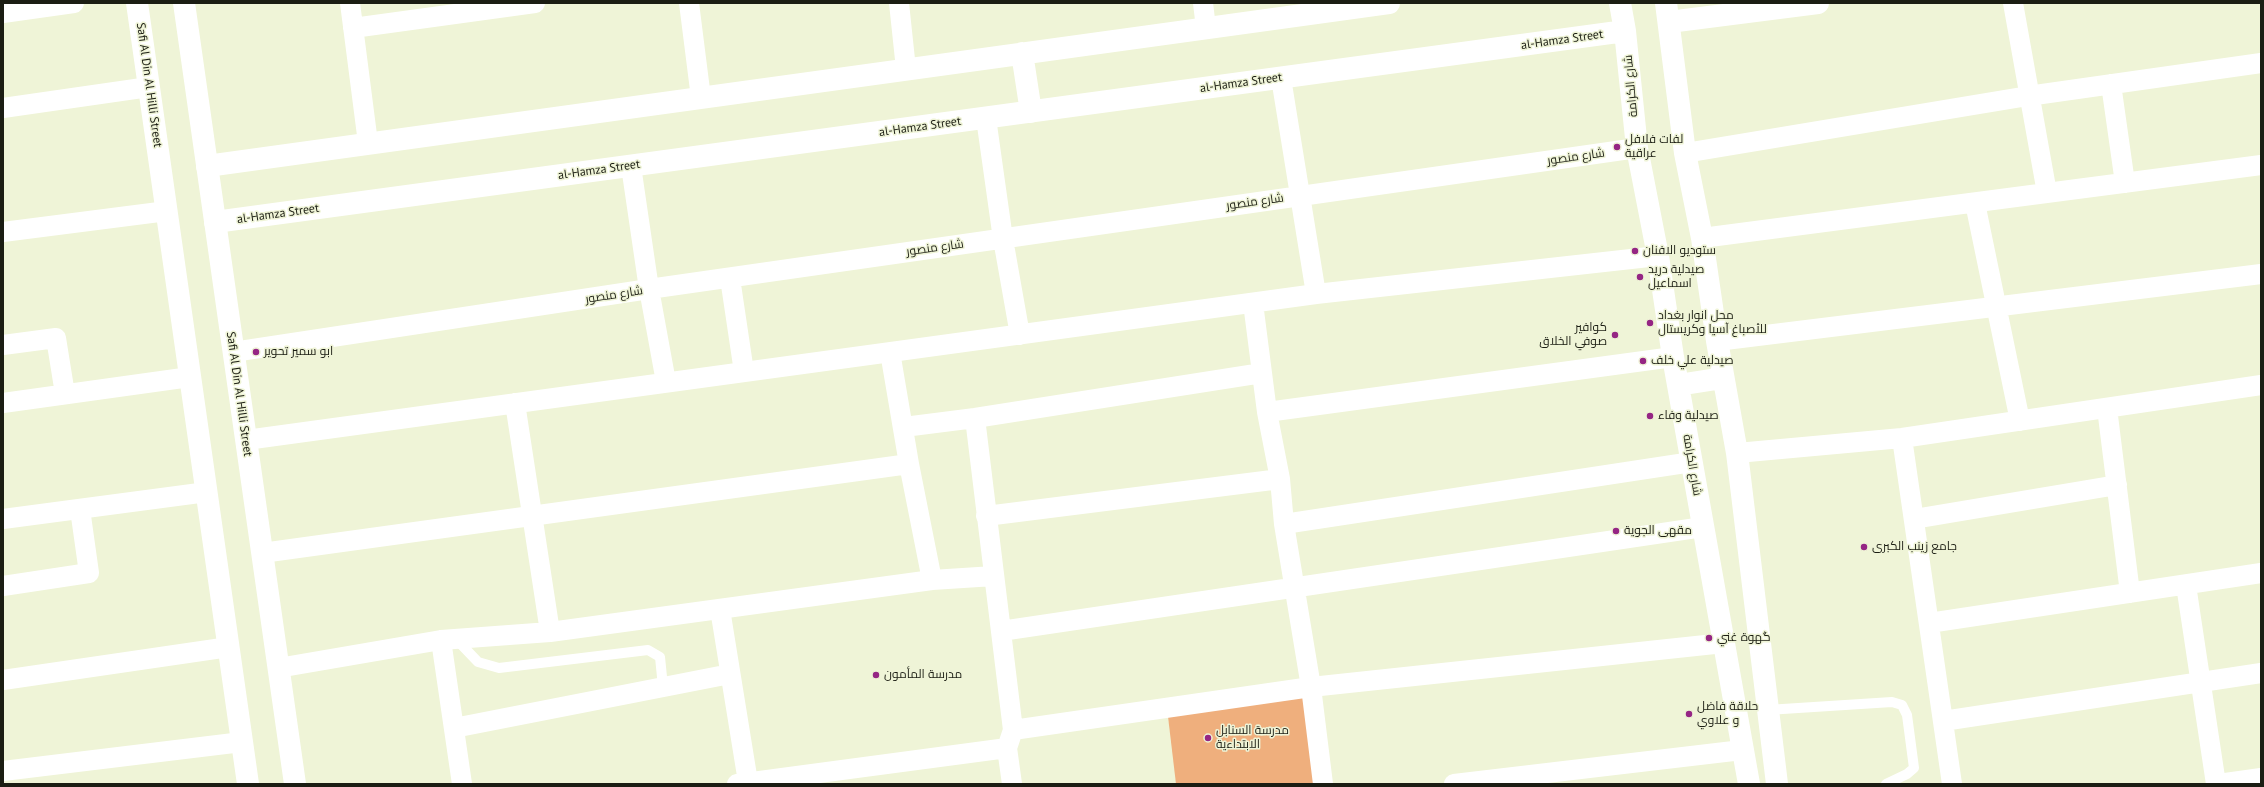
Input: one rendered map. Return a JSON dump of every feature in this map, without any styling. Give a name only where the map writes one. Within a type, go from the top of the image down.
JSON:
[{"type":"street","points":[[3,13],[74,3]]},
{"type":"street","name":"Safi Al Din Al Hilli Street","points":[[137,3],[248,784]]},
{"type":"street","name":"Safi Al Din Al Hilli Street","points":[[184,3],[295,784]]},
{"type":"street","points":[[350,3],[352,28],[368,143]]},
{"type":"street","points":[[352,28],[535,3]]},
{"type":"street","points":[[689,3],[701,98]]},
{"type":"street","points":[[899,3],[906,69]]},
{"type":"street","points":[[1203,3],[1206,28]]},
{"type":"street","points":[[207,166],[1388,3]]},
{"type":"street","name":"شارع الكرامة","points":[[1620,3],[1626,31],[1637,148],[1658,256],[1673,357],[1749,784]]},
{"type":"street","points":[[1777,784],[1737,453],[1723,378],[1702,238],[1685,153],[1667,13],[1818,3]]},
{"type":"street","points":[[2013,3],[2028,96],[2047,194]]},
{"type":"street","name":"al-Hamza Street","points":[[215,222],[1626,31]]},
{"type":"street","points":[[1022,53],[1031,112]]},
{"type":"street","points":[[1685,153],[2028,96],[2261,63]]},
{"type":"street","points":[[1281,78],[1316,294]]},
{"type":"street","points":[[2110,84],[2125,183]]},
{"type":"street","points":[[3,108],[149,87]]},
{"type":"street","points":[[986,118],[1003,239],[1020,334]]},
{"type":"street","name":"شارع منصور","points":[[233,352],[649,289],[1637,148]]},
{"type":"street","points":[[1702,238],[2261,165]]},
{"type":"street","points":[[631,166],[649,289],[666,382]]},
{"type":"street","points":[[1975,203],[2020,421]]},
{"type":"street","points":[[3,232],[167,210]]},
{"type":"street","points":[[246,440],[1316,294],[1658,256]]},
{"type":"street","points":[[1717,341],[2261,274]]},
{"type":"street","points":[[730,278],[744,372]]},
{"type":"street","points":[[1253,303],[1262,373],[1280,479],[1284,524],[1311,688],[1323,784]]},
{"type":"street","points":[[3,345],[56,338],[65,394]]},
{"type":"street","points":[[890,352],[904,427],[909,464],[932,580]]},
{"type":"street","points":[[1268,412],[1673,357]]},
{"type":"street","points":[[904,427],[974,418],[1262,373]]},
{"type":"street","points":[[3,403],[190,377]]},
{"type":"street","points":[[1678,385],[1723,378]]},
{"type":"street","points":[[1737,453],[1902,438],[2261,385]]},
{"type":"street","points":[[515,403],[531,516],[550,632]]},
{"type":"street","points":[[2107,408],[2130,593]]},
{"type":"street","points":[[974,418],[1001,630],[1010,739],[1012,784]]},
{"type":"street","points":[[1902,438],[1952,784]]},
{"type":"street","points":[[1284,524],[1692,462]]},
{"type":"street","points":[[262,553],[909,464]]},
{"type":"street","points":[[986,516],[1280,479]]},
{"type":"street","points":[[1914,519],[2117,485]]},
{"type":"street","points":[[3,519],[206,492]]},
{"type":"street","points":[[3,586],[89,574],[80,509]]},
{"type":"street","points":[[1001,630],[1294,589],[1703,527]]},
{"type":"street","points":[[1929,623],[2261,573]]},
{"type":"street","points":[[278,668],[449,640],[550,632],[932,580],[994,576]]},
{"type":"street","points":[[2186,584],[2217,784],[2261,778]]},
{"type":"street","points":[[720,609],[730,674],[742,783],[804,779],[1010,739],[1311,688],[1724,643]]},
{"type":"street","points":[[449,640],[454,728],[462,784]]},
{"type":"street","points":[[3,680],[229,647]]},
{"type":"street","points":[[1943,721],[2261,673]]},
{"type":"street","points":[[454,728],[730,674]]},
{"type":"street","points":[[3,771],[242,742]]},
{"type":"street","points":[[1454,784],[1742,750]]},
{"type":"lane","points":[[449,640],[478,662],[499,668],[648,650],[660,657],[663,687]]},
{"type":"lane","points":[[1767,710],[1892,702],[1902,705],[1907,715],[1914,768],[1907,774],[1886,784]]},
{"type":"shaded area","points":[[1311,687],[1323,784],[1176,784],[1167,708]]},
{"type":"place","name":"لفات فلافل عراقية","points":[[1617,147]]},
{"type":"place","name":"ستوديو الافنان","points":[[1635,251]]},
{"type":"place","name":"صيدلية دريد اسماعيل","points":[[1640,277]]},
{"type":"place","name":"محل انوار بغداد للأصباغ آسيا وكريستال","points":[[1650,323]]},
{"type":"place","name":"كوافير صوفي الخلاق","points":[[1615,335]]},
{"type":"place","name":"ابو سمير تحوير","points":[[256,352]]},
{"type":"place","name":"صيدلية علي خلف","points":[[1643,361]]},
{"type":"place","name":"صيدلية وفاء","points":[[1650,416]]},
{"type":"place","name":"مقهى الجوية","points":[[1616,531]]},
{"type":"place","name":"جامع زينب الكبرى","points":[[1864,547]]},
{"type":"place","name":"گهوة غني","points":[[1709,638]]},
{"type":"place","name":"مدرسة المأمون","points":[[876,675]]},
{"type":"place","name":"حلاقة فاضل و علاوي","points":[[1689,714]]},
{"type":"place","name":"مدرسة السنابل الابتداءية","points":[[1208,738]]}]
